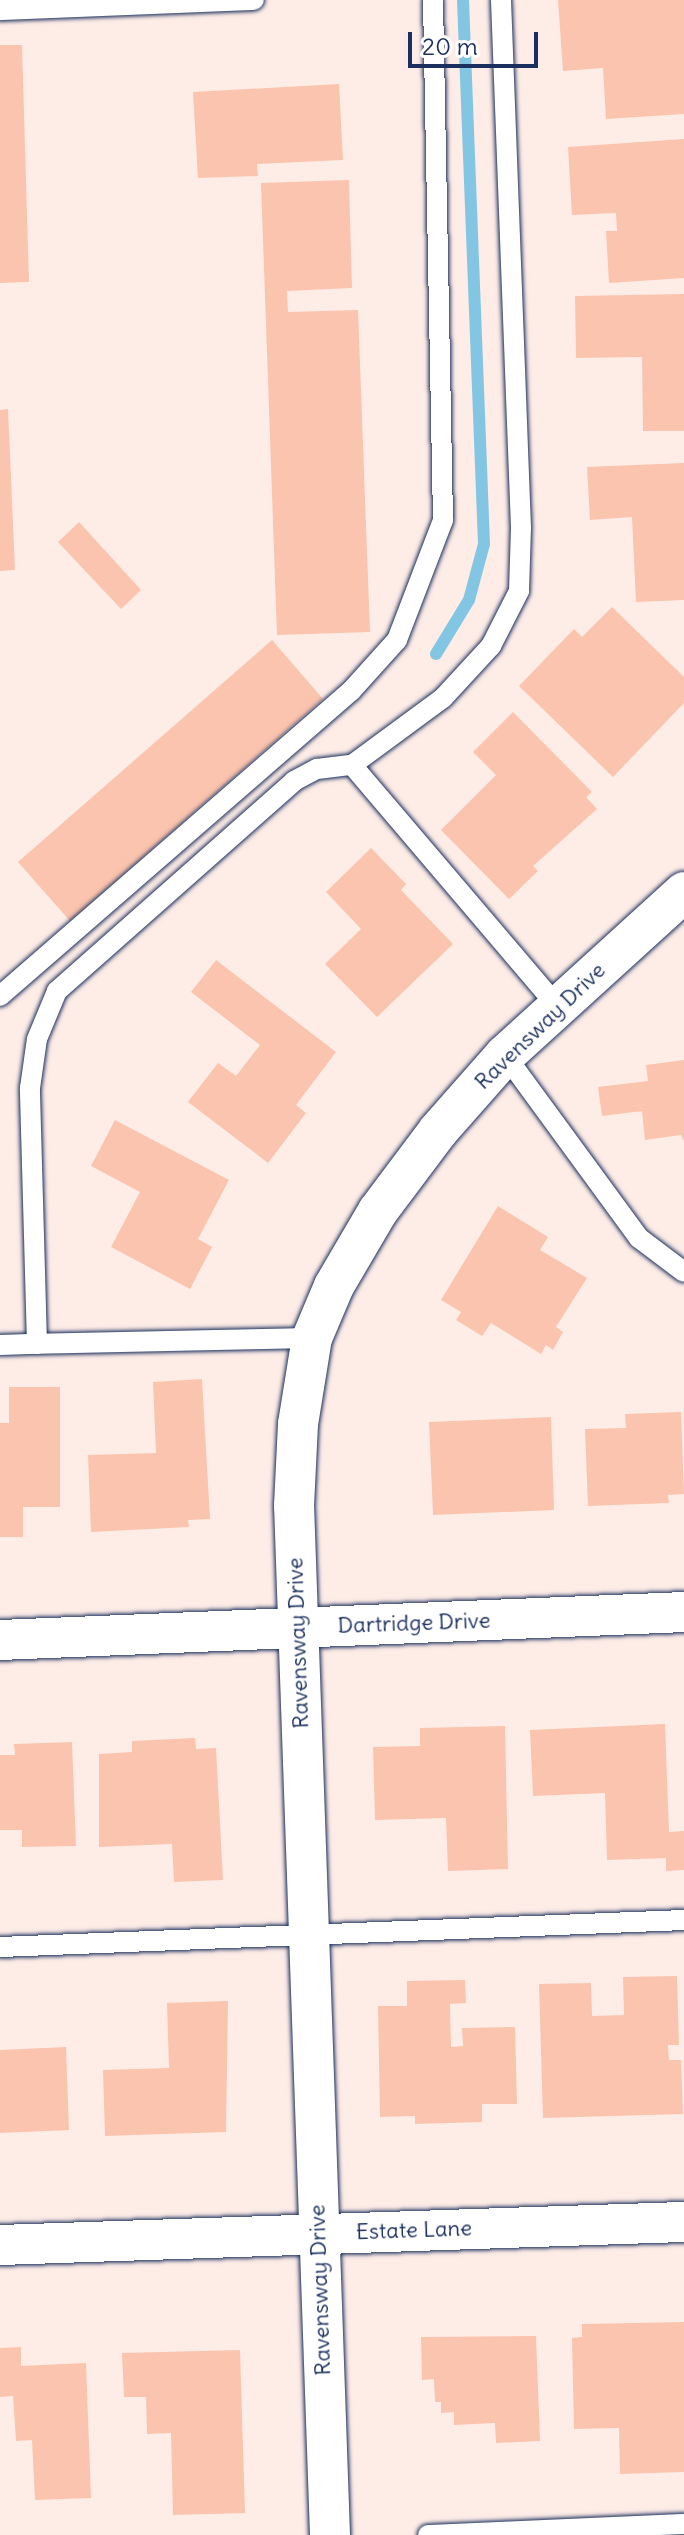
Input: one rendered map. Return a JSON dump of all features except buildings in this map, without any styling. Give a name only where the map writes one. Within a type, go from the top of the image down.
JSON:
[{"type":"street","name":"Ravensway Drive","points":[[330,2535],[317,2233],[294,1506],[298,1424],[312,1338],[334,1286],[378,1211],[438,1131],[505,1055],[684,892]]},
{"type":"street","name":"Dartridge Drive","points":[[0,1640],[684,1612]]},
{"type":"street","name":"Estate Lane","points":[[0,2245],[684,2222]]},
{"type":"lane","points":[[0,10],[254,0]]},
{"type":"lane","points":[[0,996],[351,691],[397,640],[443,520],[433,0]]},
{"type":"lane","points":[[37,1344],[30,1088],[37,1039],[57,991],[294,781],[317,769],[352,765],[443,698],[491,646],[519,591],[521,528],[501,0]]},
{"type":"lane","points":[[352,765],[557,1006]]},
{"type":"lane","points":[[505,1055],[639,1238],[684,1272]]},
{"type":"lane","points":[[0,1345],[312,1338]]},
{"type":"lane","points":[[0,1947],[684,1920]]},
{"type":"lane","points":[[428,2535],[684,2524]]},
{"type":"waterway","points":[[436,654],[469,600],[484,544],[463,0]]}]
